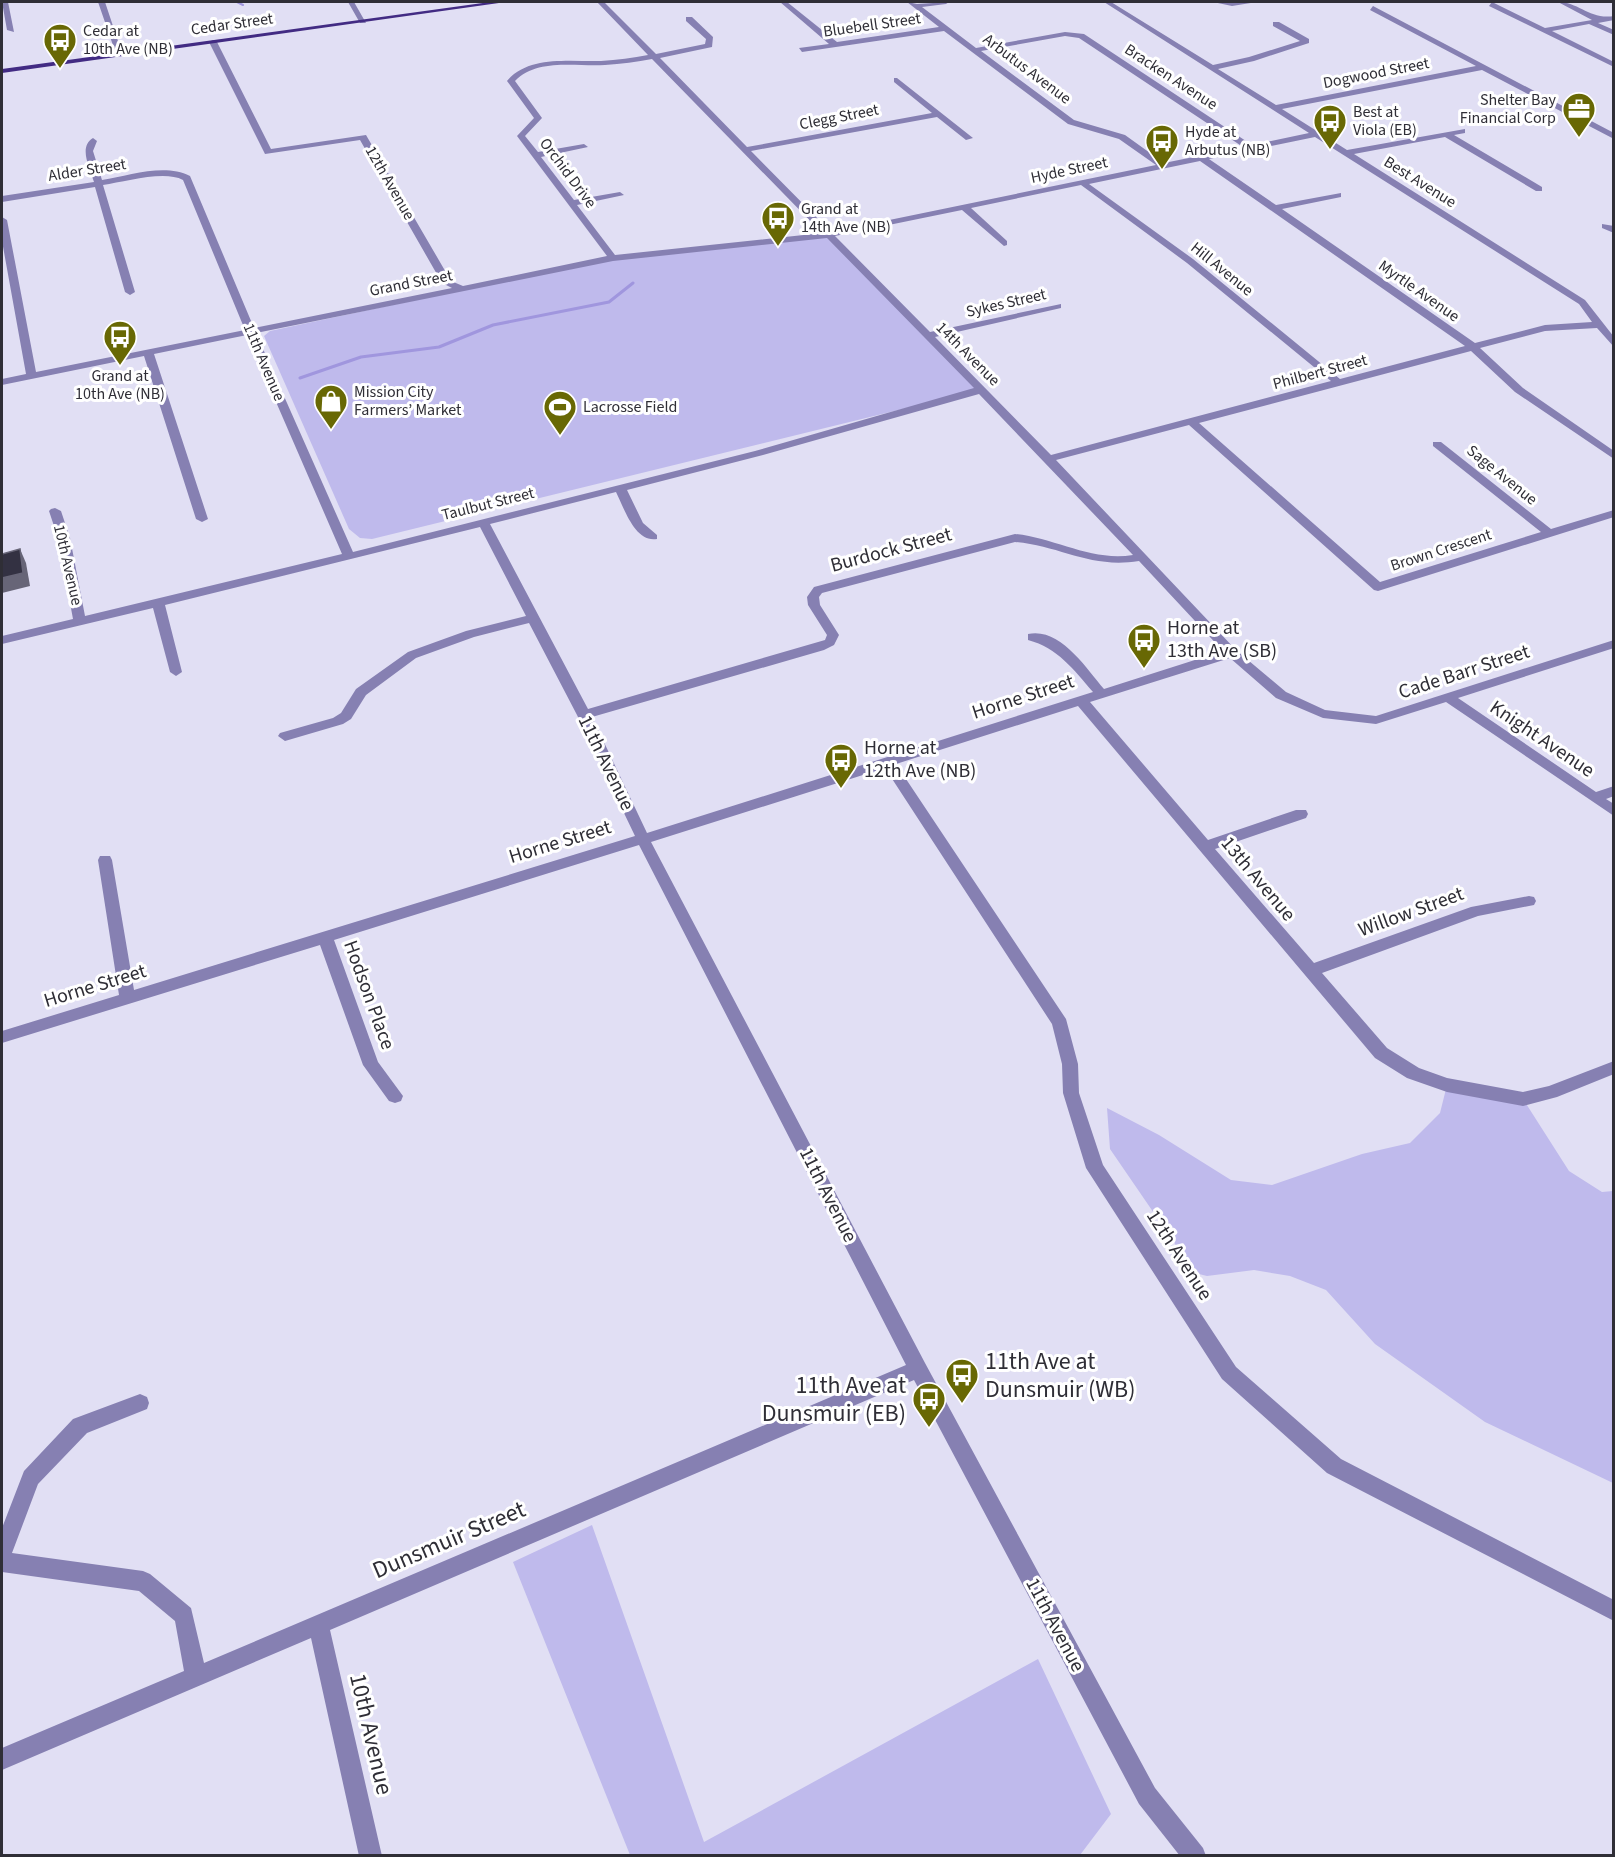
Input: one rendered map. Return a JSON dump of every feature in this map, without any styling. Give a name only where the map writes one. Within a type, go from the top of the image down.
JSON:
[{"type":"main road","name":"Cedar Street","points":[[2,71],[502,2]]},
{"type":"street","points":[[4,2],[12,30]]},
{"type":"street","points":[[100,2],[120,54]]},
{"type":"street","points":[[351,2],[363,21]]},
{"type":"street","name":"14th Avenue","points":[[600,2],[1049,459],[1232,652],[1281,695],[1323,714]]},
{"type":"street","points":[[783,2],[834,44]]},
{"type":"street","points":[[913,4],[946,2]]},
{"type":"street","name":"Best Avenue","points":[[1107,2],[1582,302],[1614,344]]},
{"type":"street","points":[[1217,2],[1232,4],[1253,2]]},
{"type":"street","points":[[1561,2],[1614,33]]},
{"type":"street","name":"Arbutus Avenue","points":[[913,4],[1071,122],[1122,137],[1162,166]]},
{"type":"street","points":[[1492,4],[1614,65]]},
{"type":"street","points":[[1373,8],[1614,138]]},
{"type":"street","points":[[1544,30],[1614,18]]},
{"type":"street","points":[[652,55],[709,45],[710,39],[689,19]]},
{"type":"street","points":[[1212,68],[1251,59],[1306,41],[1276,24]]},
{"type":"street","name":"Bluebell Street","points":[[802,50],[946,28]]},
{"type":"street","name":"Bracken Avenue","points":[[976,50],[1073,33],[1081,36],[1251,148]]},
{"type":"street","name":"12th Avenue","points":[[213,42],[268,152],[363,137],[447,283],[461,288]]},
{"type":"street","name":"Orchid Drive","points":[[614,258],[521,133],[537,117],[512,83],[516,75],[545,65],[604,63],[652,55]]},
{"type":"street","name":"Dogwood Street","points":[[1274,108],[1483,67]]},
{"type":"street","points":[[897,80],[969,138]]},
{"type":"street","name":"Clegg Street","points":[[745,150],[938,114]]},
{"type":"street","points":[[1346,153],[1462,131]]},
{"type":"street","name":"Hyde Street","points":[[829,235],[1316,134]]},
{"type":"street","points":[[1446,134],[1539,189]]},
{"type":"street","points":[[93,141],[89,151],[130,292]]},
{"type":"street","points":[[536,155],[584,147]]},
{"type":"street","name":"Myrtle Avenue","points":[[1202,158],[1473,347],[1519,390],[1614,456]]},
{"type":"street","name":"Alder Street","points":[[2,199],[97,183],[177,173]]},
{"type":"street","name":"11th Avenue","points":[[177,173],[187,178],[250,331],[349,556]]},
{"type":"street","name":"Hill Avenue","points":[[1083,183],[1190,261],[1340,384]]},
{"type":"street","points":[[572,203],[620,195]]},
{"type":"street","points":[[1275,208],[1338,195]]},
{"type":"street","points":[[964,207],[1004,243]]},
{"type":"street","points":[[2,220],[32,375]]},
{"type":"street","name":"Grand Street","points":[[2,382],[614,258],[829,235]]},
{"type":"street","points":[[789,241],[841,248]]},
{"type":"street","name":"Sykes Street","points":[[926,336],[1058,306]]},
{"type":"street","name":"Philbert Street","points":[[1049,459],[1545,328],[1600,325]]},
{"type":"street","points":[[148,352],[202,519]]},
{"type":"street","name":"Taulbut Street","points":[[2,640],[759,453],[980,390]]},
{"type":"street","name":"Brown Crescent","points":[[1192,422],[1378,587],[1614,513]]},
{"type":"street","name":"Sage Avenue","points":[[1437,444],[1548,532]]},
{"type":"street","points":[[620,488],[638,525],[653,537]]},
{"type":"street","name":"10th Avenue","points":[[55,511],[64,538],[80,621]]},
{"type":"street","name":"11th Avenue","points":[[483,522],[584,715],[643,839],[918,1370],[1147,1796],[1195,1856]]},
{"type":"street","name":"Burdock Street","points":[[584,715],[820,647],[830,642],[833,635],[814,604],[813,597],[818,591],[1015,538],[1035,539],[1088,559],[1105,562],[1141,557]]},
{"type":"street","points":[[158,603],[176,672]]},
{"type":"street","points":[[285,736],[338,721],[346,716],[361,692],[403,660],[423,650],[470,634],[532,618]]},
{"type":"street","points":[[1032,637],[1054,643],[1101,694]]},
{"type":"street","name":"Cade Barr Street","points":[[1323,714],[1376,720],[1614,644]]},
{"type":"street","name":"Horne Street","points":[[2,1037],[643,839],[1232,652]]},
{"type":"street","name":"Knight Avenue","points":[[1449,698],[1614,811]]},
{"type":"street","name":"13th Avenue","points":[[1081,700],[1381,1053],[1413,1073],[1448,1085],[1523,1099],[1551,1092],[1614,1067]]},
{"type":"street","name":"12th Avenue","points":[[888,762],[1060,1023],[1070,1064],[1071,1093],[1095,1168],[1229,1373],[1334,1466],[1614,1611]]},
{"type":"street","points":[[1594,798],[1614,791]]},
{"type":"street","points":[[1204,847],[1301,814]]},
{"type":"street","points":[[105,860],[127,998]]},
{"type":"street","name":"Willow Street","points":[[1309,971],[1476,911],[1530,901]]},
{"type":"street","name":"Hodson Place","points":[[325,937],[372,1065],[395,1096]]},
{"type":"street","name":"Dunsmuir Street","points":[[2,1759],[918,1370]]},
{"type":"street","points":[[2,1551],[31,1479],[80,1426],[140,1403]]},
{"type":"street","points":[[2,1562],[143,1581],[184,1615],[196,1678]]},
{"type":"street","name":"10th Avenue","points":[[318,1625],[371,1856]]},
{"type":"shaded area","points":[[829,235],[980,390],[372,539],[360,538],[349,529],[264,336],[270,331],[613,258]]},
{"type":"shaded area","points":[[1447,1085],[1523,1099],[1569,1171],[1602,1192],[1613,1191],[1613,1483],[1485,1422],[1375,1344],[1326,1290],[1290,1276],[1254,1270],[1207,1276],[1195,1273],[1110,1149],[1107,1108],[1159,1135],[1231,1180],[1272,1185],[1362,1154],[1410,1143],[1440,1113]]},
{"type":"shaded area","points":[[592,1525],[704,1842],[1038,1659],[1111,1814],[1080,1855],[630,1855],[513,1562]]},
{"type":"building","points":[[20,549],[23,573],[2,578],[2,554]]},
{"type":"waterway","points":[[237,2],[243,5]]},
{"type":"waterway","points":[[300,378],[361,357],[439,347],[493,325],[609,302],[633,283]]},
{"type":"place","name":"Cedar at 10th Ave (NB)","points":[[60,69]]},
{"type":"place","name":"Shelter Bay Financial Corp","points":[[1579,138]]},
{"type":"place","name":"Best at Viola (EB)","points":[[1330,150]]},
{"type":"place","name":"Hyde at Arbutus (NB)","points":[[1162,170]]},
{"type":"place","name":"Grand at 14th Ave (NB)","points":[[778,247]]},
{"type":"place","name":"Grand at 10th Ave (NB)","points":[[120,366]]},
{"type":"place","name":"Mission City Farmers’ Market","points":[[331,430]]},
{"type":"place","name":"Lacrosse Field","points":[[560,436]]},
{"type":"place","name":"Horne at 13th Ave (SB)","points":[[1144,669]]},
{"type":"place","name":"Horne at 12th Ave (NB)","points":[[841,789]]},
{"type":"place","name":"11th Ave at Dunsmuir (WB)","points":[[962,1404]]},
{"type":"place","name":"11th Ave at Dunsmuir (EB)","points":[[929,1428]]}]
